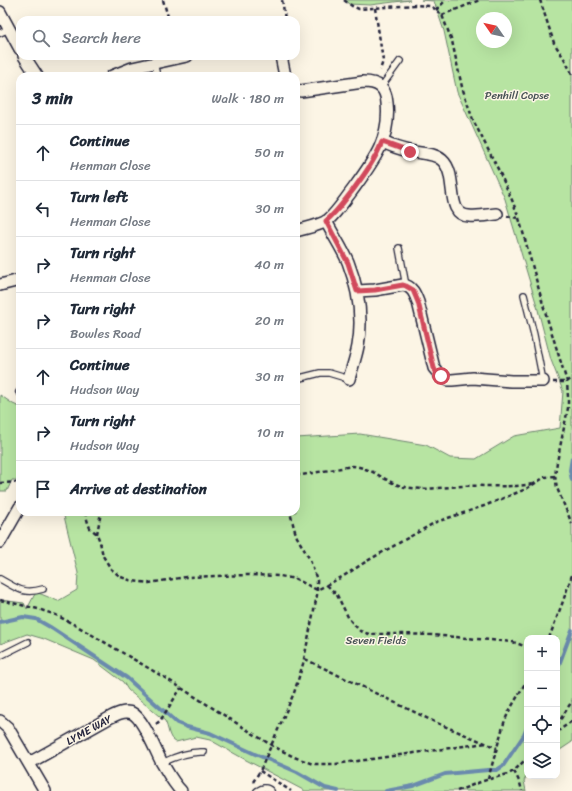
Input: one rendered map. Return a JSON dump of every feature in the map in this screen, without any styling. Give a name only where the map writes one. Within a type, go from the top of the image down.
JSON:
[{"type":"street","points":[[0,12],[4,31],[16,44]]},
{"type":"street","points":[[27,60],[34,72]]},
{"type":"street","points":[[122,72],[132,68],[169,60]]},
{"type":"street","points":[[282,60],[284,72]]},
{"type":"street","points":[[300,91],[363,82],[377,85],[386,94],[387,107],[386,127],[382,142],[377,154],[352,191],[341,206],[326,221],[300,230]]},
{"type":"street","points":[[382,142],[410,152],[432,155],[443,160],[450,174],[454,204],[459,214],[469,216],[497,214]]},
{"type":"street","points":[[326,221],[348,263],[357,291],[360,333],[349,379]]},
{"type":"street","points":[[0,285],[16,281]]},
{"type":"street","points":[[357,291],[375,290],[396,286],[406,286],[413,290],[418,302],[434,368],[436,372],[448,380],[473,378],[543,382]]},
{"type":"street","points":[[0,542],[16,513]]},
{"type":"street","name":"LYME WAY","points":[[29,763],[111,717],[127,712],[132,713],[139,720],[162,763],[181,791]]},
{"type":"street","points":[[0,721],[8,728],[45,791]]},
{"type":"lane","points":[[377,85],[400,61]]},
{"type":"lane","points":[[154,63],[156,72]]},
{"type":"lane","points":[[399,248],[406,286]]},
{"type":"lane","points":[[524,295],[543,382]]},
{"type":"lane","points":[[300,378],[320,373],[329,373],[349,379]]},
{"type":"lane","points":[[0,579],[28,592],[43,589]]},
{"type":"lane","points":[[0,656],[28,642]]},
{"type":"lane","points":[[162,763],[184,754],[204,752]]},
{"type":"lane","points":[[257,791],[264,787],[270,791]]},
{"type":"path","points":[[163,0],[168,16]]},
{"type":"path","points":[[282,0],[285,16]]},
{"type":"path","points":[[436,10],[446,0]]},
{"type":"path","points":[[442,15],[480,0]]},
{"type":"path","points":[[540,0],[554,43],[566,60],[572,74]]},
{"type":"path","points":[[375,8],[383,61],[377,85]]},
{"type":"path","points":[[567,382],[572,378]]},
{"type":"path","points":[[300,475],[359,466],[391,483],[415,489],[465,486],[514,486],[535,483]]},
{"type":"path","points":[[317,590],[436,522],[484,506],[526,489],[545,477],[556,476]]},
{"type":"path","points":[[0,483],[16,482]]},
{"type":"path","points":[[86,516],[90,528],[96,534],[100,542],[103,556],[111,568],[121,577],[132,581],[148,583],[186,577],[249,575],[280,576],[296,579],[317,590]]},
{"type":"path","points":[[96,534],[100,516]]},
{"type":"path","points":[[250,786],[263,765],[294,693],[305,659],[315,608],[317,580],[310,560],[297,536],[291,516]]},
{"type":"path","points":[[550,635],[572,575]]},
{"type":"path","points":[[327,585],[337,595],[349,619],[360,631],[369,634],[432,635],[513,642],[524,646]]},
{"type":"path","points":[[0,600],[38,608],[56,615],[114,647],[271,745],[294,757],[313,764],[336,764],[486,743]]},
{"type":"path","points":[[305,659],[437,723],[497,748]]},
{"type":"path","points":[[488,778],[504,723],[524,685]]},
{"type":"path","points":[[160,720],[181,688]]},
{"type":"path","points":[[560,720],[572,701]]},
{"type":"path","points":[[560,730],[572,721]]},
{"type":"path","points":[[457,791],[488,778],[508,774],[514,771],[524,761]]},
{"type":"path","points":[[514,771],[522,791]]},
{"type":"green space","points":[[344,0],[410,0],[370,5],[349,4]]},
{"type":"green space","name":"Seven Fields","points":[[421,0],[572,0],[572,742],[560,750],[560,635],[524,635],[524,781],[526,791],[305,791],[210,740],[196,737],[176,742],[173,741],[165,721],[128,690],[123,682],[94,660],[44,639],[27,634],[0,644],[0,600],[24,603],[27,609],[36,592],[58,601],[77,590],[78,573],[64,516],[300,516],[300,438],[360,434],[426,445],[450,458],[476,459],[514,436],[560,428],[563,391],[551,360],[537,306],[505,199],[457,92],[444,31],[434,1]]},
{"type":"green space","points":[[0,395],[16,405],[16,480],[12,480],[7,491],[0,491]]},
{"type":"waterway","points":[[572,458],[570,470],[572,480]]},
{"type":"waterway","points":[[0,622],[23,617],[36,619],[127,678],[177,723],[210,733],[297,772],[325,788],[338,791]]},
{"type":"waterway","points":[[560,662],[572,630]]},
{"type":"waterway","points":[[386,791],[413,786],[445,774],[497,770],[503,766],[524,735]]},
{"type":"route","points":[[410,152],[382,142],[377,154],[360,180],[341,206],[326,221],[343,251],[357,291],[375,290],[403,285],[410,287],[413,290],[424,322],[434,368],[441,376]]},
{"type":"park label","name":"Penhill Copse","points":[[517,95]]}]
